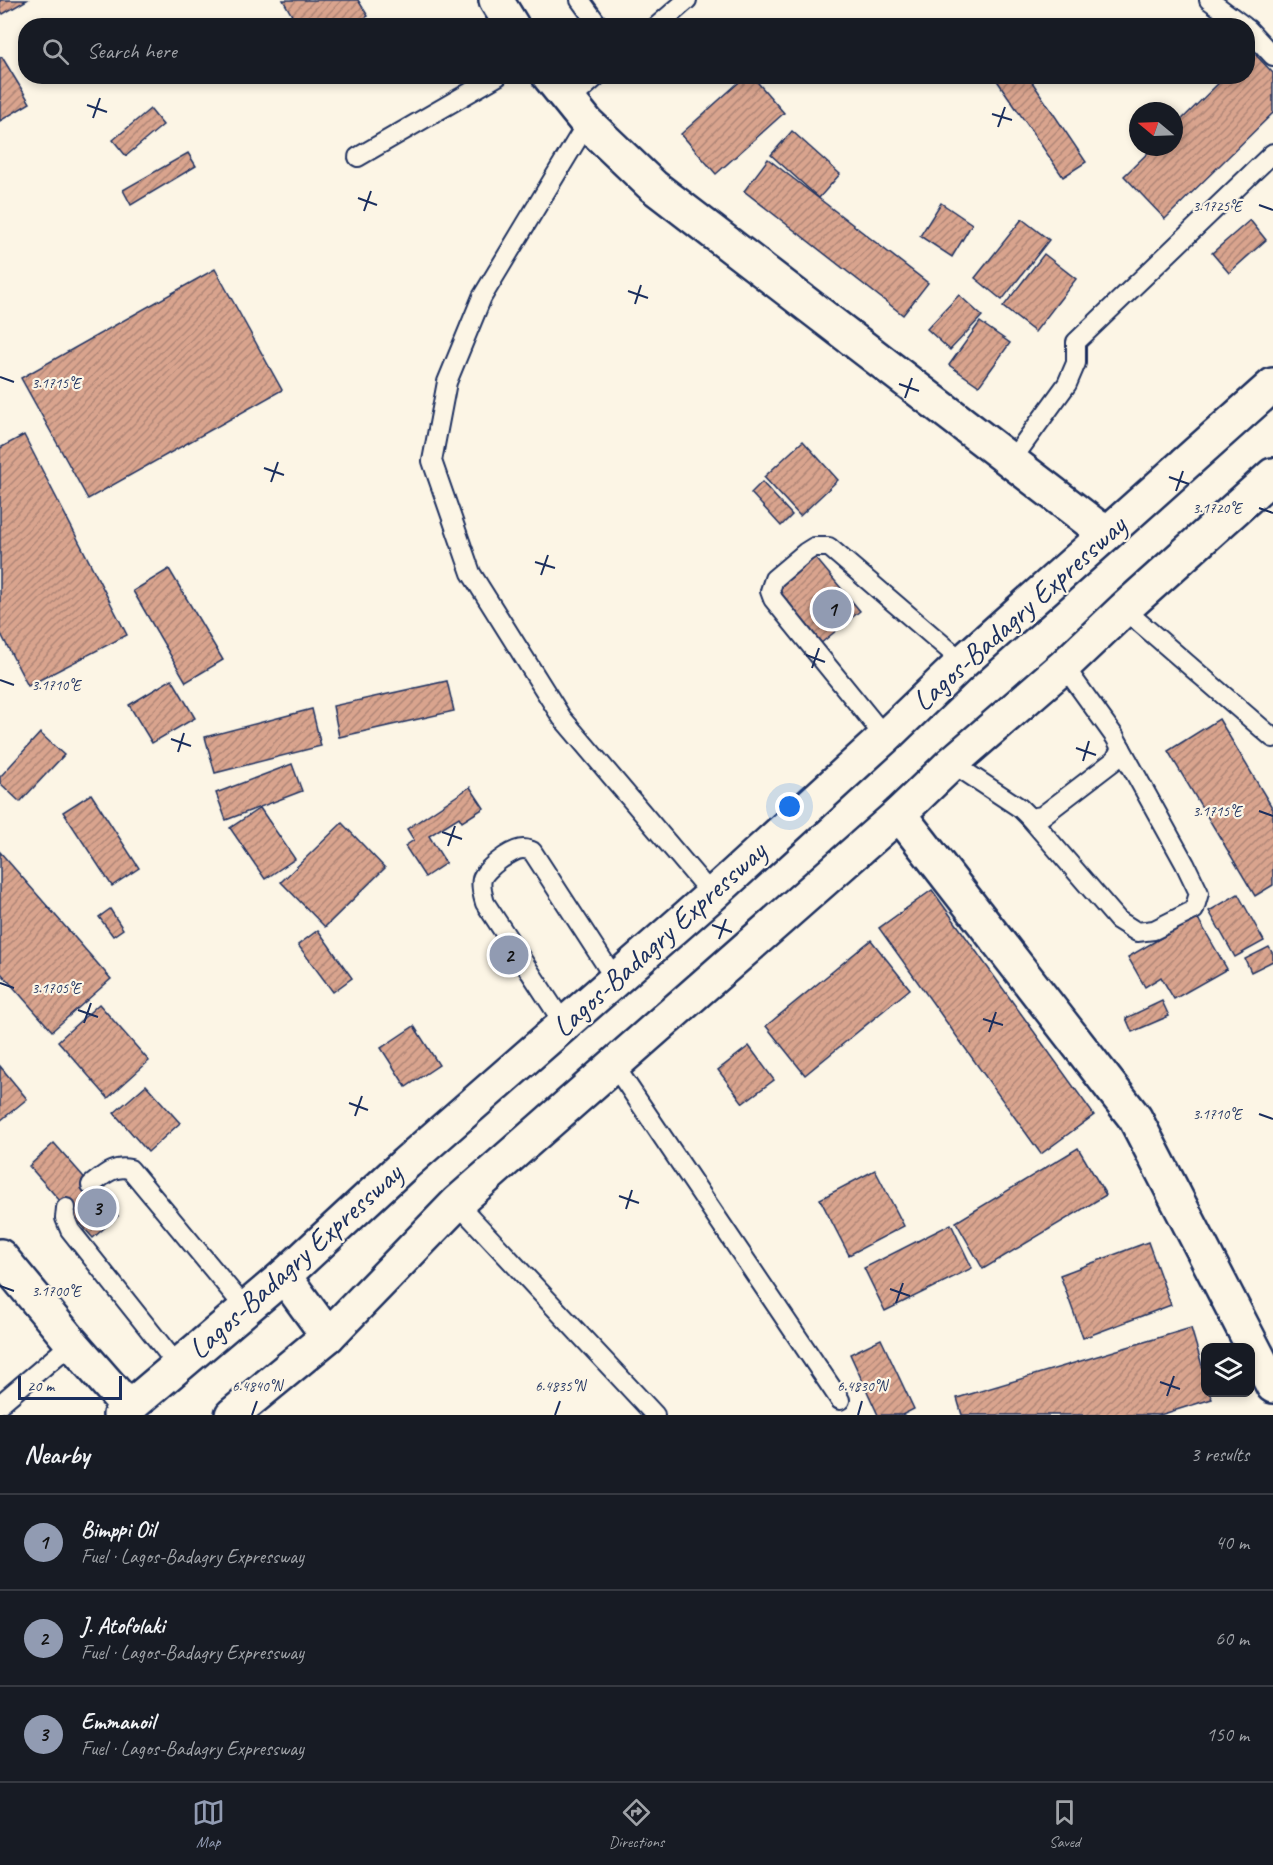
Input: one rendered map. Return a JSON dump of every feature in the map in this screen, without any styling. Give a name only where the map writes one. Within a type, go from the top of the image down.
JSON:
[{"type":"main road","points":[[496,0],[507,18]]},
{"type":"main road","points":[[568,100],[653,186],[1106,534]]},
{"type":"main road","name":"Lagos-Badagry Expressway","points":[[124,1411],[284,1276],[406,1163],[712,895],[885,737],[963,662],[1273,385]]},
{"type":"main road","points":[[240,1412],[328,1336],[457,1203],[899,814],[952,763],[1064,666],[1273,475]]},
{"type":"main road","points":[[899,814],[1135,1118],[1273,1386]]},
{"type":"main road","points":[[0,1256],[72,1343],[124,1411]]},
{"type":"main road","points":[[284,1276],[328,1336]]},
{"type":"lane","points":[[580,0],[593,18]]},
{"type":"lane","points":[[666,18],[687,0]]},
{"type":"lane","points":[[1209,0],[1233,18]]},
{"type":"lane","points":[[1255,37],[1273,56]]},
{"type":"lane","points":[[358,157],[484,84]]},
{"type":"lane","points":[[587,84],[568,100],[482,297],[447,382],[432,461],[471,573],[562,718],[712,895]]},
{"type":"lane","points":[[1011,461],[1067,384],[1076,363],[1076,342],[1273,153]]},
{"type":"lane","points":[[885,737],[773,599],[770,591],[774,579],[814,547],[829,547],[963,662]]},
{"type":"lane","points":[[1124,609],[1273,738]]},
{"type":"lane","points":[[952,763],[1020,808],[1118,920],[1137,932],[1154,930],[1194,910],[1199,893],[1185,864],[1115,737],[1064,666]]},
{"type":"lane","points":[[1030,818],[1042,816],[1114,760],[1121,748]]},
{"type":"lane","points":[[564,1024],[485,903],[482,879],[486,871],[514,850],[525,848],[532,851],[615,979]]},
{"type":"lane","points":[[614,1065],[840,1400]]},
{"type":"lane","points":[[90,1185],[110,1170],[122,1167],[130,1169],[246,1309]]},
{"type":"lane","points":[[457,1203],[655,1415]]},
{"type":"lane","points":[[66,1208],[65,1218],[70,1230],[178,1366]]},
{"type":"lane","points":[[0,1404],[72,1343]]},
{"type":"building","points":[[0,0],[27,0],[3,14],[0,10]]},
{"type":"building","points":[[283,0],[358,0],[368,16],[365,18],[293,18]]},
{"type":"building","points":[[1255,54],[1273,73],[1273,113],[1165,219],[1124,176],[1145,156],[1183,156],[1183,118],[1218,84],[1255,84]]},
{"type":"building","points":[[2,57],[30,103],[0,121],[0,58]]},
{"type":"building","points":[[737,84],[759,84],[784,113],[716,174],[681,134]]},
{"type":"building","points":[[999,84],[1033,84],[1086,162],[1063,177]]},
{"type":"building","points":[[150,109],[163,125],[126,156],[113,140]]},
{"type":"building","points":[[792,131],[840,174],[819,198],[771,155]]},
{"type":"building","points":[[188,153],[196,166],[131,205],[123,190]]},
{"type":"building","points":[[768,159],[928,283],[903,315],[744,191]]},
{"type":"building","points":[[941,203],[972,224],[952,257],[920,236]]},
{"type":"building","points":[[1022,219],[1049,240],[1002,300],[975,278]]},
{"type":"building","points":[[1250,220],[1266,240],[1229,273],[1212,253]]},
{"type":"building","points":[[1044,254],[1076,279],[1035,332],[1003,307]]},
{"type":"building","points":[[215,269],[282,390],[88,499],[21,378]]},
{"type":"building","points":[[959,295],[982,316],[950,350],[927,329]]},
{"type":"building","points":[[980,322],[1010,343],[979,386],[949,365]]},
{"type":"building","points":[[24,435],[127,635],[28,686],[0,632],[0,448]]},
{"type":"building","points":[[803,441],[838,480],[800,516],[764,477]]},
{"type":"building","points":[[762,482],[792,515],[781,526],[751,493]]},
{"type":"building","points":[[815,557],[860,611],[820,644],[775,590]]},
{"type":"building","points":[[169,569],[223,660],[186,682],[133,591]]},
{"type":"building","points":[[172,679],[195,718],[152,743],[129,705]]},
{"type":"building","points":[[447,681],[454,711],[339,737],[333,706]]},
{"type":"building","points":[[312,709],[321,746],[215,773],[205,737]]},
{"type":"building","points":[[1219,719],[1273,809],[1273,885],[1255,896],[1168,751]]},
{"type":"building","points":[[40,733],[64,755],[20,802],[0,783],[0,777]]},
{"type":"building","points":[[292,764],[302,791],[226,820],[216,793]]},
{"type":"building","points":[[470,787],[484,808],[462,822],[459,817],[429,836],[446,863],[425,877],[405,846],[414,840],[407,829]]},
{"type":"building","points":[[91,794],[139,868],[112,886],[63,812]]},
{"type":"building","points":[[260,808],[295,859],[265,879],[230,828]]},
{"type":"building","points":[[342,823],[385,868],[325,927],[281,882]]},
{"type":"building","points":[[0,852],[111,979],[52,1031],[0,972]]},
{"type":"building","points":[[932,890],[1094,1115],[1041,1154],[879,928]]},
{"type":"building","points":[[1238,894],[1264,941],[1235,957],[1209,911]]},
{"type":"building","points":[[110,909],[123,929],[113,936],[99,917]]},
{"type":"building","points":[[1197,917],[1227,969],[1174,999],[1161,977],[1145,987],[1128,957]]},
{"type":"building","points":[[318,930],[352,978],[333,992],[298,945]]},
{"type":"building","points":[[871,940],[910,989],[805,1075],[766,1026]]},
{"type":"building","points":[[1269,947],[1273,954],[1273,961],[1251,972],[1245,959]]},
{"type":"building","points":[[1162,1001],[1169,1016],[1132,1032],[1126,1018]]},
{"type":"building","points":[[99,1004],[149,1061],[108,1098],[58,1041]]},
{"type":"building","points":[[414,1026],[439,1065],[406,1087],[381,1048]]},
{"type":"building","points":[[749,1046],[774,1080],[743,1103],[718,1070]]},
{"type":"building","points":[[0,1066],[27,1099],[0,1121]]},
{"type":"building","points":[[146,1085],[180,1123],[148,1152],[114,1113]]},
{"type":"building","points":[[54,1143],[118,1216],[93,1238],[29,1166]]},
{"type":"building","points":[[1078,1148],[1106,1195],[983,1269],[956,1222]]},
{"type":"building","points":[[875,1170],[904,1226],[849,1255],[820,1199]]},
{"type":"building","points":[[951,1224],[972,1268],[885,1311],[864,1268]]},
{"type":"building","points":[[1148,1242],[1171,1305],[1083,1338],[1060,1275]]},
{"type":"building","points":[[1191,1328],[1201,1362],[1201,1397],[1211,1397],[1212,1399],[1160,1415],[962,1415],[957,1398]]},
{"type":"building","points":[[881,1339],[914,1409],[902,1415],[878,1415],[850,1354]]},
{"type":"place","name":"Bimppi Oil","points":[[832,609]]},
{"type":"place","name":"J. Atofolaki","points":[[509,955]]},
{"type":"place","name":"Emmanoil","points":[[97,1208]]}]
